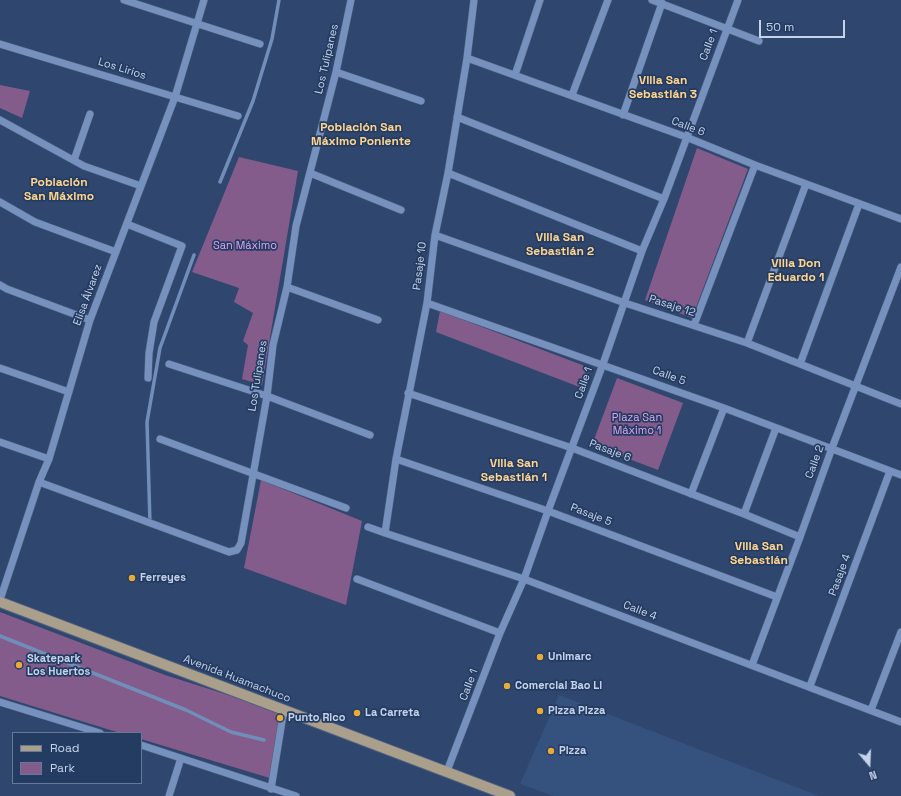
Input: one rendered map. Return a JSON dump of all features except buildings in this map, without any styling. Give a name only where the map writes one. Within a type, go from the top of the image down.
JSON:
[{"type":"main road","name":"Avenida Huamachuco","points":[[0,601],[510,796]]},
{"type":"street","points":[[124,0],[260,44]]},
{"type":"street","name":"Elisa Álvarez","points":[[0,601],[39,482],[49,459],[90,320],[175,97],[204,0]]},
{"type":"street","name":"Los Tulipanes","points":[[39,482],[229,552],[237,550],[241,543],[267,396],[274,345],[287,287],[296,226],[336,72],[351,0]]},
{"type":"street","name":"Pasaje 10","points":[[385,534],[396,458],[427,303],[435,235],[448,173],[467,58],[474,0]]},
{"type":"street","points":[[515,75],[540,0]]},
{"type":"street","points":[[572,96],[608,0]]},
{"type":"street","points":[[652,0],[759,41]]},
{"type":"street","name":"Calle 1","points":[[447,772],[500,634],[524,579],[603,364],[642,252],[664,198],[738,0]]},
{"type":"street","points":[[623,115],[662,3]]},
{"type":"street","name":"Los Lirios","points":[[0,44],[238,116]]},
{"type":"street","name":"Calle 6","points":[[467,58],[686,137],[755,165],[901,219]]},
{"type":"street","points":[[336,72],[421,101]]},
{"type":"street","points":[[74,160],[90,114]]},
{"type":"street","points":[[457,117],[664,198]]},
{"type":"street","points":[[0,120],[84,166],[141,186]]},
{"type":"street","points":[[694,325],[755,165]]},
{"type":"street","points":[[310,173],[401,210]]},
{"type":"street","points":[[448,173],[642,252]]},
{"type":"street","points":[[747,343],[806,184]]},
{"type":"street","points":[[0,202],[35,222],[116,252]]},
{"type":"street","points":[[800,364],[859,204]]},
{"type":"street","points":[[127,224],[182,246],[154,322],[149,353],[148,378]]},
{"type":"street","name":"Pasaje 12","points":[[435,235],[625,303],[747,343],[901,404]]},
{"type":"street","name":"Calle 2","points":[[752,665],[901,267]]},
{"type":"street","points":[[0,285],[90,320]]},
{"type":"street","points":[[287,287],[378,320]]},
{"type":"street","name":"Calle 5","points":[[427,303],[603,364],[832,448],[901,475]]},
{"type":"street","points":[[169,364],[267,396],[370,435]]},
{"type":"street","points":[[0,368],[69,392]]},
{"type":"street","name":"Pasaje 6","points":[[408,393],[572,448],[800,537]]},
{"type":"street","points":[[691,494],[724,408]]},
{"type":"street","points":[[744,514],[776,428]]},
{"type":"street","points":[[160,439],[346,508]]},
{"type":"street","points":[[0,442],[49,459]]},
{"type":"street","name":"Pasaje 5","points":[[396,458],[548,511],[777,597]]},
{"type":"street","name":"Pasaje 4","points":[[810,686],[890,471]]},
{"type":"street","name":"Calle 4","points":[[368,527],[385,534],[524,579],[810,686],[901,722]]},
{"type":"street","points":[[357,579],[500,634]]},
{"type":"street","points":[[871,710],[898,646],[901,632]]},
{"type":"street","points":[[0,702],[97,732]]},
{"type":"street","points":[[271,788],[284,709]]},
{"type":"street","points":[[142,745],[296,796]]},
{"type":"street","points":[[169,796],[181,758]]},
{"type":"shaded area","points":[[559,695],[819,796],[554,796],[520,784]]},
{"type":"green space","points":[[0,85],[30,91],[22,118],[0,108]]},
{"type":"green space","points":[[697,148],[748,169],[692,318],[645,300]]},
{"type":"green space","name":"San Máximo","points":[[239,157],[298,171],[262,385],[242,379],[248,345],[243,341],[253,313],[234,302],[239,288],[192,272]]},
{"type":"green space","points":[[440,311],[590,368],[582,388],[436,332]]},
{"type":"green space","name":"Plaza San Máximo 1","points":[[617,378],[683,403],[658,470],[592,445]]},
{"type":"green space","points":[[261,480],[362,521],[346,605],[244,568]]},
{"type":"green space","points":[[0,612],[165,675],[282,712],[273,779],[142,739],[142,732],[117,732],[0,696]]},
{"type":"waterway","points":[[220,182],[253,101],[272,39],[279,0]]},
{"type":"waterway","points":[[150,523],[147,422],[160,348],[194,255]]},
{"type":"waterway","points":[[0,636],[186,710],[231,732],[264,740]]},
{"type":"place","name":"Ferreyes","points":[[132,578]]},
{"type":"place","name":"Unimarc","points":[[540,657]]},
{"type":"place","name":"Skatepark Los Huertos","points":[[19,665]]},
{"type":"place","name":"Comercial Bao Li","points":[[507,686]]},
{"type":"place","name":"Pizza Pizza","points":[[540,711]]},
{"type":"place","name":"La Carreta","points":[[357,713]]},
{"type":"place","name":"Punto Rico","points":[[280,718]]},
{"type":"place","name":"Pizza","points":[[551,751]]},
{"type":"district","name":"Villa San Sebastián 3","points":[[663,88]]},
{"type":"district","name":"Población San Máximo Poniente","points":[[361,135]]},
{"type":"district","name":"Población San Máximo","points":[[59,190]]},
{"type":"district","name":"Villa San Sebastián 2","points":[[560,245]]},
{"type":"district","name":"Villa Don Eduardo 1","points":[[796,271]]},
{"type":"district","name":"Villa San Sebastián 1","points":[[514,471]]},
{"type":"district","name":"Villa San Sebastián","points":[[759,554]]}]
